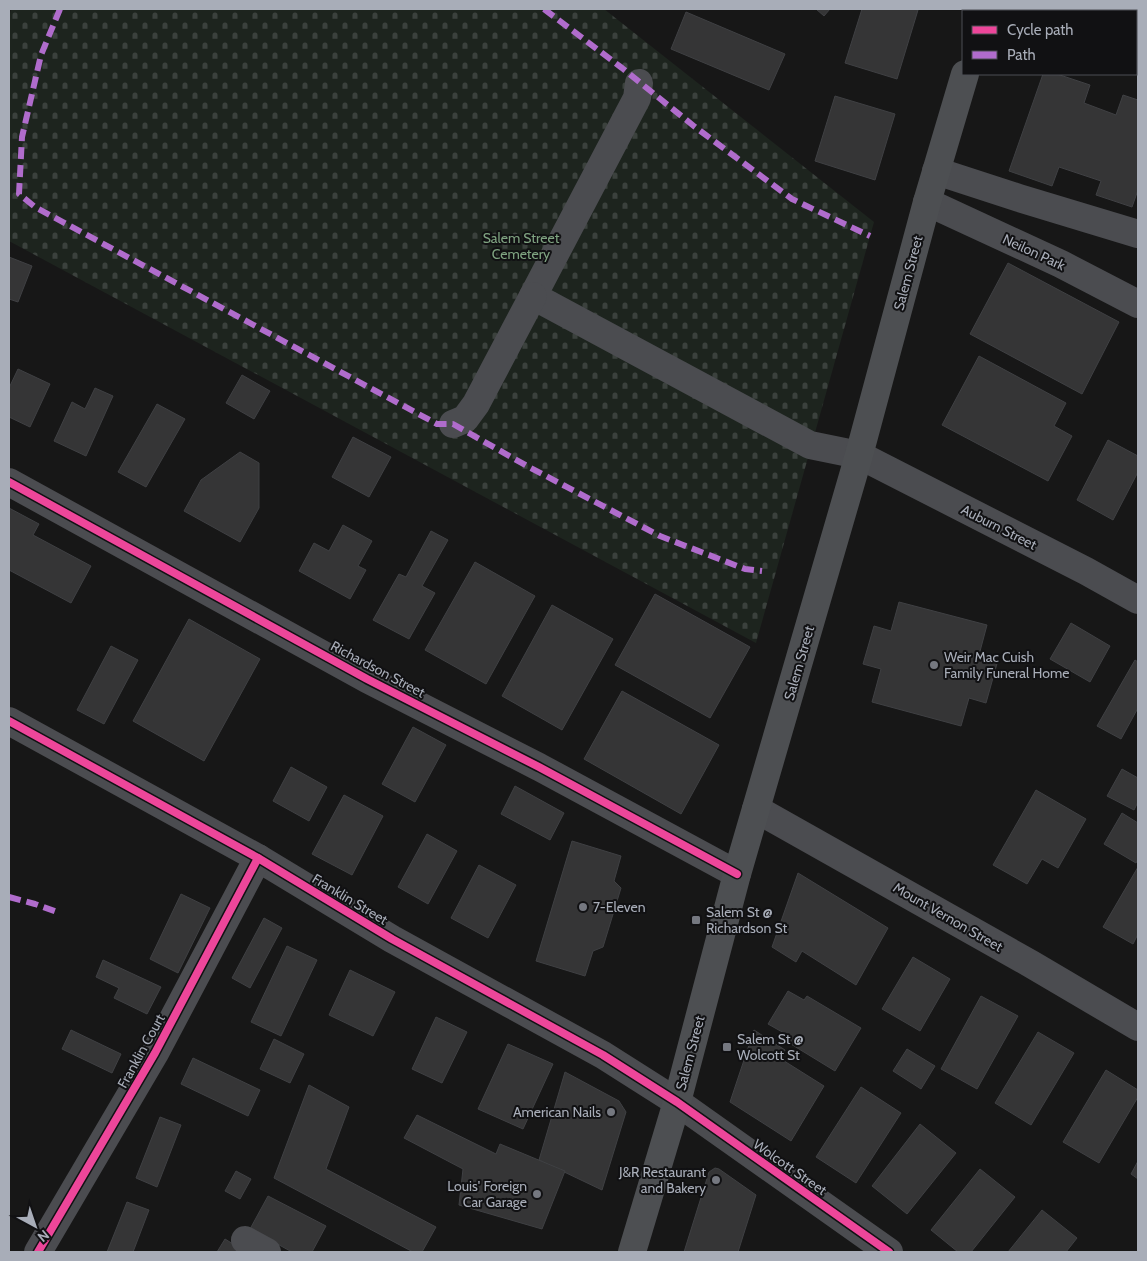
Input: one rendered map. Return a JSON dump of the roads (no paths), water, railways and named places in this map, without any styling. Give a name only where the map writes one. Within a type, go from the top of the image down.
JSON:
[{"type":"main road","name":"Salem Street","points":[[632,1252],[677,1102],[737,874],[859,455],[927,202],[965,75]]},
{"type":"street","points":[[453,424],[465,419],[476,404],[637,98],[639,83]]},
{"type":"street","points":[[936,171],[1138,234]]},
{"type":"street","name":"Neilon Park","points":[[927,202],[1061,264],[1138,304]]},
{"type":"street","name":"Auburn Street","points":[[533,296],[810,445],[859,455],[1086,571],[1138,600]]},
{"type":"street","name":"Richardson Street","points":[[9,482],[367,679],[539,767],[737,874]]},
{"type":"street","name":"Franklin Street","points":[[9,721],[258,858],[392,939],[603,1055],[677,1102]]},
{"type":"street","name":"Mount Vernon Street","points":[[756,809],[1138,1027]]},
{"type":"street","name":"Franklin Court","points":[[38,1252],[155,1053],[258,858]]},
{"type":"street","name":"Wolcott Street","points":[[677,1102],[889,1252]]},
{"type":"place","name":"Weir Mac Cuish Family Funeral Home","points":[[934,665]]},
{"type":"place","name":"7-Eleven","points":[[583,907]]},
{"type":"place","name":"Salem St @ Richardson St","points":[[696,920]]},
{"type":"place","name":"Salem St @ Wolcott St","points":[[727,1047]]},
{"type":"place","name":"American Nails","points":[[611,1112]]},
{"type":"place","name":"J&R Restaurant and Bakery","points":[[716,1180]]},
{"type":"place","name":"Louis' Foreign Car Garage","points":[[537,1194]]},
{"type":"park label","name":"Salem Street Cemetery","points":[[521,246]]}]
